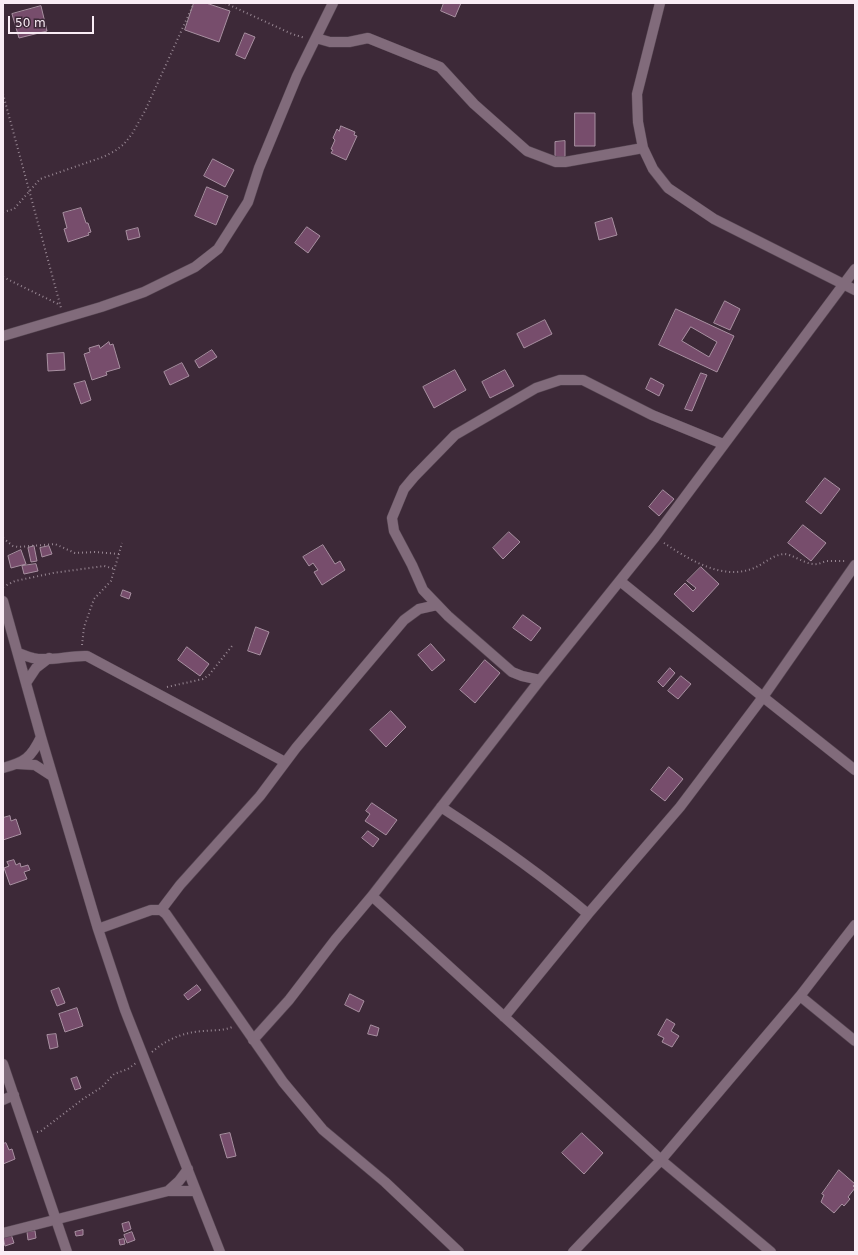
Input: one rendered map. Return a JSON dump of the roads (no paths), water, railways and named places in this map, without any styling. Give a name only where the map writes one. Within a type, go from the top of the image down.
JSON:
[{"type":"street","points":[[3,336],[144,292],[195,267],[218,249],[248,202],[259,168],[298,76],[333,3]]},
{"type":"street","points":[[660,3],[637,94],[638,122],[643,148],[653,169],[668,188],[714,219],[855,290]]},
{"type":"street","points":[[316,38],[330,42],[349,42],[368,38],[440,67],[454,84],[501,129],[527,151],[540,157],[556,162],[565,162],[643,148]]},
{"type":"street","points":[[253,1040],[289,1000],[540,680],[620,581],[723,444],[765,391],[855,269]]},
{"type":"street","points":[[540,680],[512,672],[448,616],[423,590],[412,565],[394,532],[392,518],[396,505],[404,489],[455,435],[536,388],[560,380],[583,380],[652,415],[723,444]]},
{"type":"street","points":[[504,1017],[588,914],[680,807],[763,697],[852,563]]},
{"type":"street","points":[[620,581],[855,770]]},
{"type":"street","points":[[3,602],[52,776],[98,929],[143,1058],[220,1252]]},
{"type":"street","points":[[161,910],[180,885],[260,796],[370,659],[404,620],[419,609],[437,605]]},
{"type":"street","points":[[18,653],[33,658],[87,656],[150,691],[286,762]]},
{"type":"street","points":[[26,683],[36,668],[49,658]]},
{"type":"street","points":[[3,768],[18,764],[28,759],[41,737]]},
{"type":"street","points":[[18,764],[35,765],[52,776]]},
{"type":"street","points":[[441,807],[505,848],[549,880],[588,914]]},
{"type":"street","points":[[372,896],[661,1160],[771,1252]]},
{"type":"street","points":[[98,929],[151,910],[161,910],[166,914],[283,1082],[323,1130],[385,1182],[459,1252]]},
{"type":"street","points":[[573,1252],[661,1160],[800,996],[855,925]]},
{"type":"street","points":[[800,996],[855,1041]]},
{"type":"street","points":[[3,1064],[67,1252]]},
{"type":"street","points":[[3,1100],[14,1095]]},
{"type":"street","points":[[168,1191],[188,1169]]},
{"type":"street","points":[[3,1233],[56,1218],[168,1191],[196,1191]]}]
